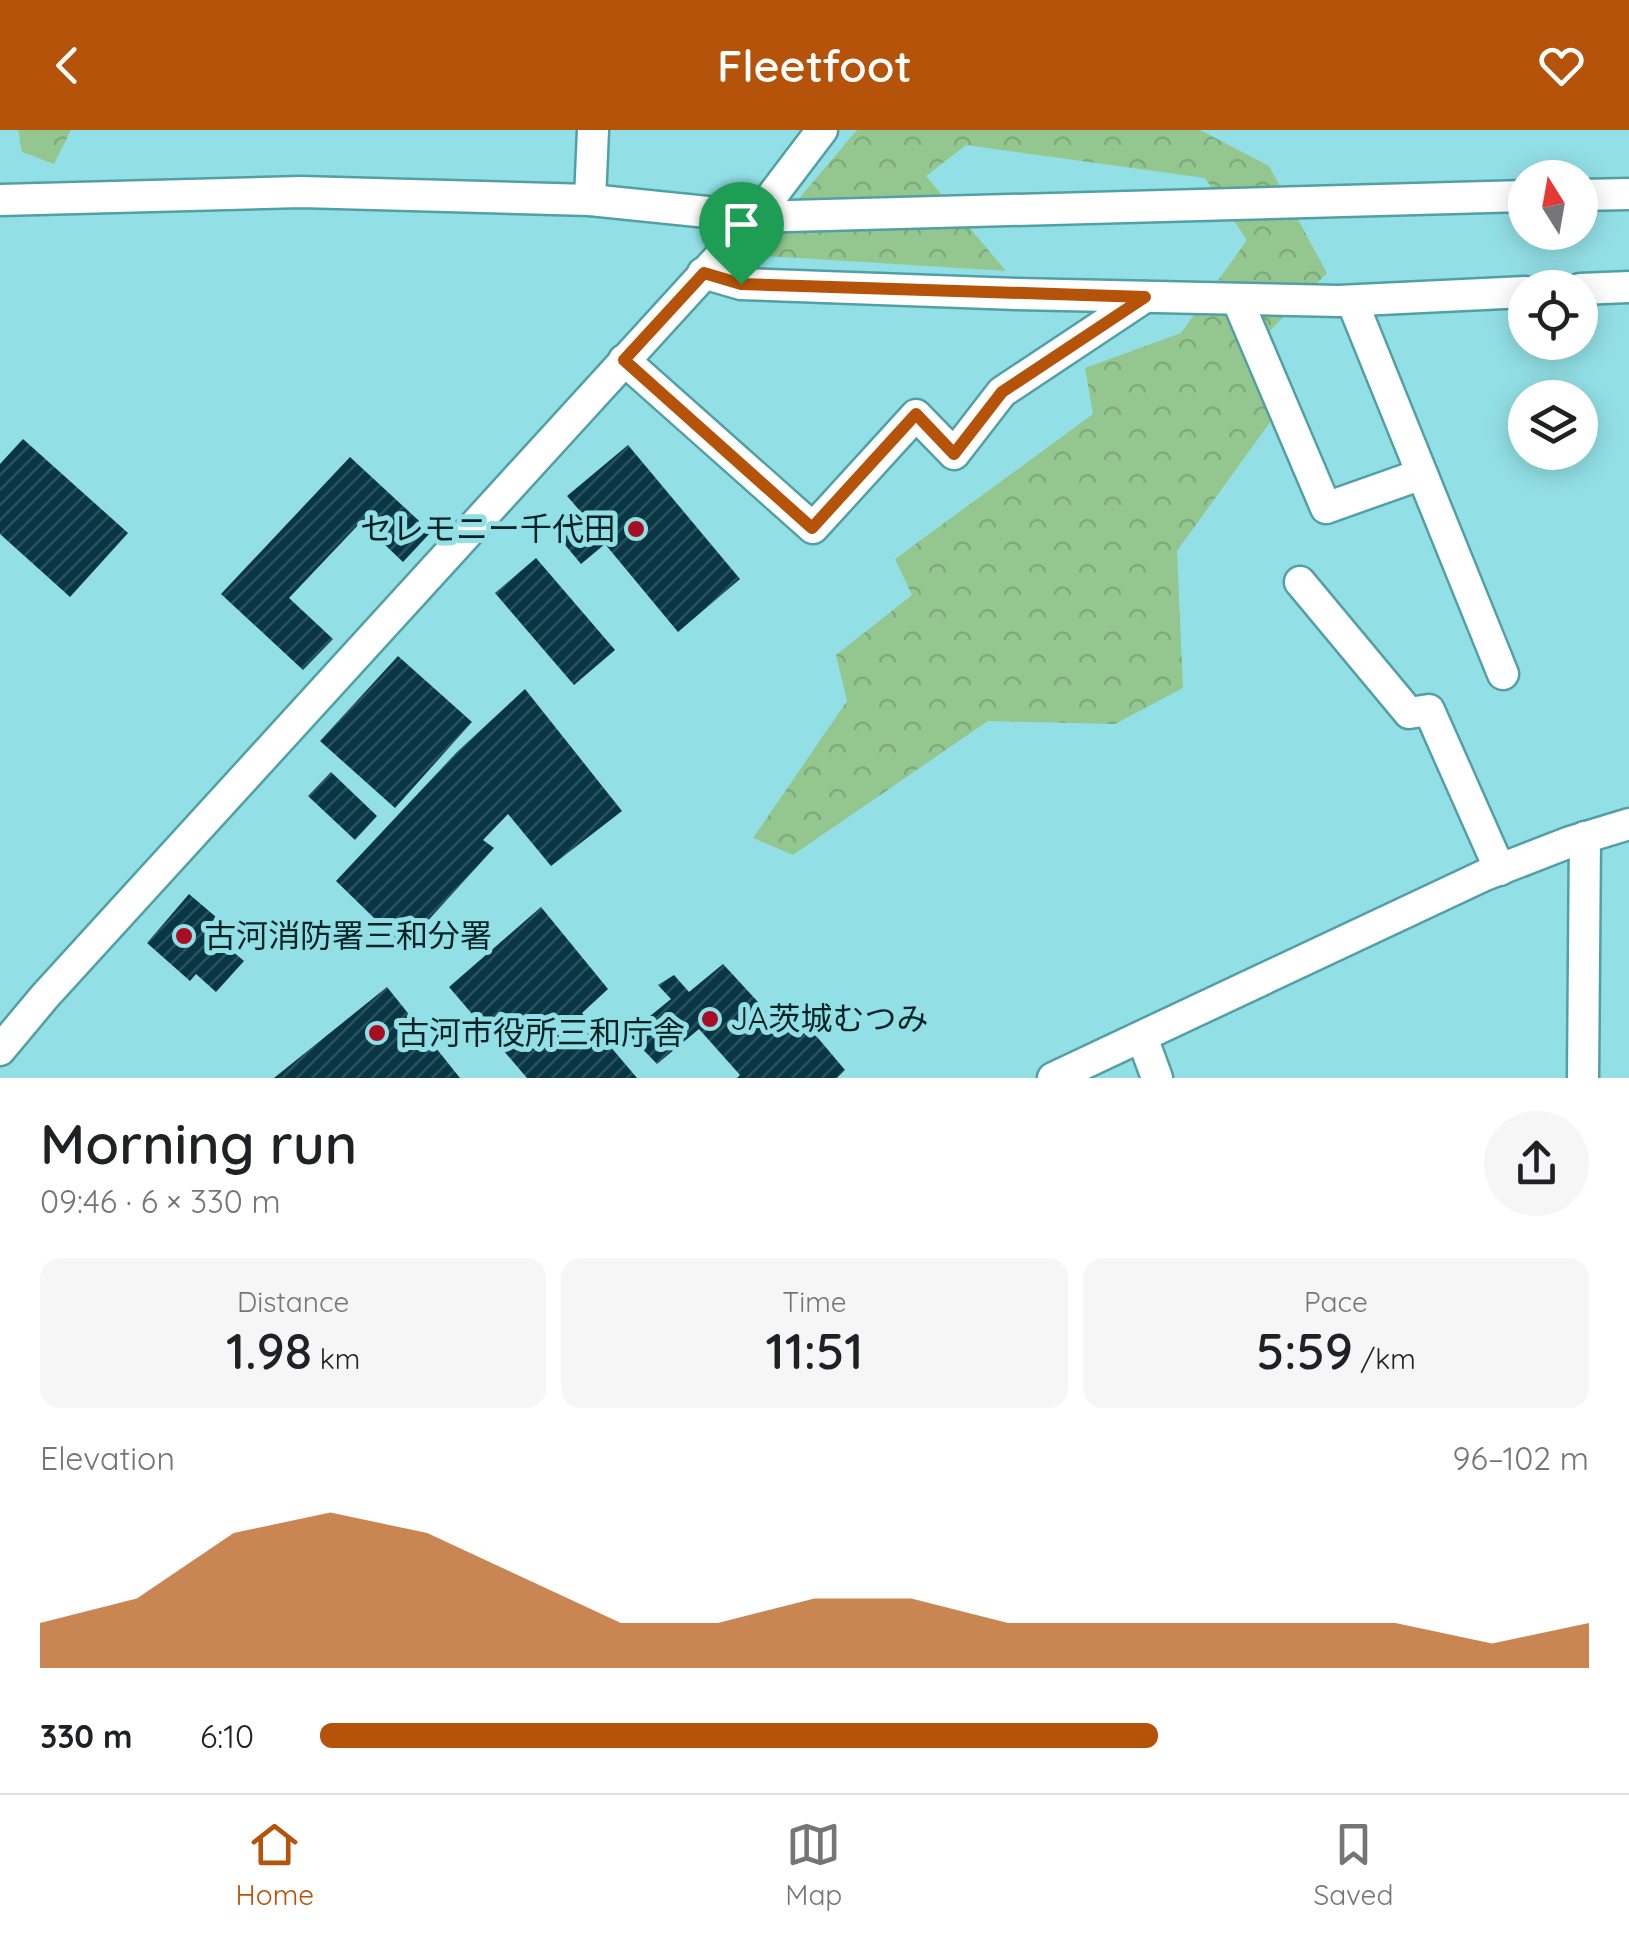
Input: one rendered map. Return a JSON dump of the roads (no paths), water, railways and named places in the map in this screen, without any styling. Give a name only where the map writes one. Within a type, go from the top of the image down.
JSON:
[{"type":"street","points":[[590,200],[594,130]]},
{"type":"street","points":[[0,1050],[44,996],[756,216],[822,130]]},
{"type":"street","points":[[0,200],[301,192],[590,200],[756,216],[1508,196]]},
{"type":"street","points":[[1598,195],[1629,194]]},
{"type":"street","points":[[704,273],[741,284],[1145,297],[1352,301],[1508,293]]},
{"type":"street","points":[[1598,288],[1629,287]]},
{"type":"street","points":[[624,360],[812,528],[916,414],[954,454],[1002,392],[1145,297]]},
{"type":"street","points":[[1238,299],[1326,508],[1422,474]]},
{"type":"street","points":[[1352,301],[1503,674]]},
{"type":"street","points":[[1300,582],[1409,712],[1429,710],[1500,870]]},
{"type":"street","points":[[1053,1078],[1098,1068],[1142,1037],[1500,870],[1629,824]]},
{"type":"street","points":[[1583,1078],[1585,838]]},
{"type":"street","points":[[1142,1037],[1157,1078]]},
{"type":"place","name":"セレモニー千代田","points":[[636,529]]},
{"type":"place","name":"古河消防署三和分署","points":[[184,936]]},
{"type":"place","name":"JA茨城むつみ","points":[[710,1019]]},
{"type":"place","name":"古河市役所三和庁舎","points":[[377,1033]]}]
